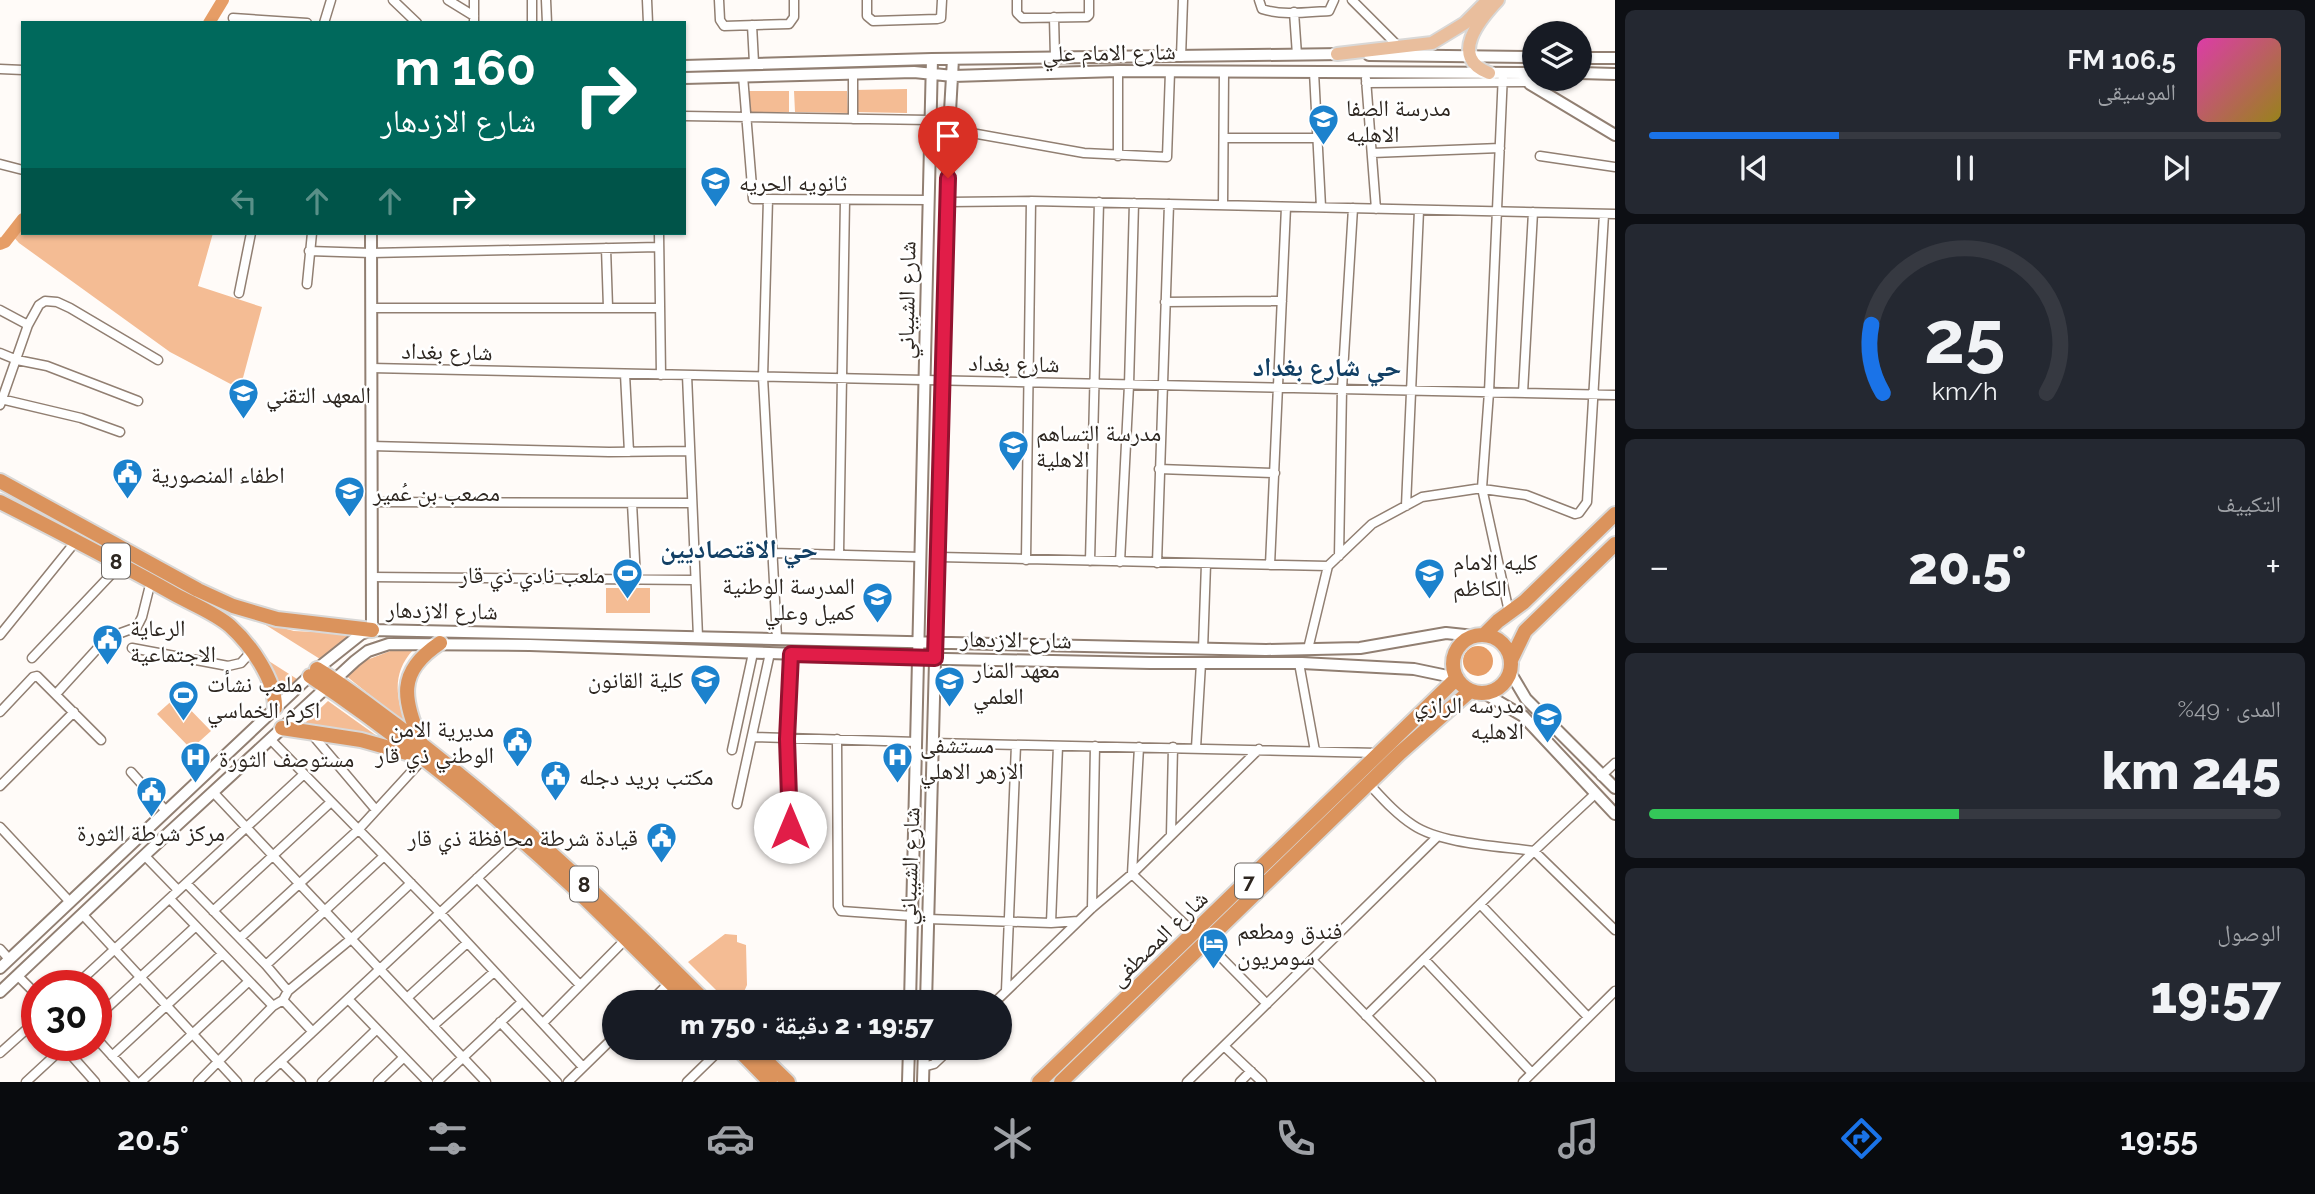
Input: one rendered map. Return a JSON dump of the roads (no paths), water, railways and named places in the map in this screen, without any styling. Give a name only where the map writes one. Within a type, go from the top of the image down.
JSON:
[{"type":"highway","name":"8","points":[[0,481],[198,590],[233,606],[277,619],[372,629]]},
{"type":"highway","name":"8","points":[[0,502],[121,564],[229,626],[251,652]]},
{"type":"highway","points":[[1477,692],[1457,678],[1453,671],[1454,653],[1466,639],[1479,635],[1524,602],[1615,514]]},
{"type":"highway","points":[[81,544],[95,531]]},
{"type":"highway","name":"7","points":[[1477,692],[1497,689],[1503,685],[1525,631],[1615,544]]},
{"type":"highway","points":[[1479,635],[1502,643],[1511,666]]},
{"type":"highway","points":[[421,744],[408,708],[406,692],[409,675],[425,653],[440,643]]},
{"type":"highway","points":[[251,652],[271,682],[276,695],[275,708]]},
{"type":"highway","name":"8","points":[[314,673],[421,744],[523,827],[627,933],[678,990]]},
{"type":"highway","name":"شارع المصطفى","points":[[1061,1082],[1378,753],[1457,678]]},
{"type":"highway","name":"8","points":[[330,683],[519,839],[692,990]]},
{"type":"highway","name":"شارع المصطفى","points":[[1039,1082],[1400,753],[1477,692]]},
{"type":"highway","points":[[282,728],[377,743],[423,760]]},
{"type":"highway","points":[[749,1060],[770,1082]]},
{"type":"highway","points":[[765,1060],[788,1082]]},
{"type":"main road","name":"شارع الامام علي","points":[[1337,54],[1425,45],[1438,41],[1465,23],[1488,0]]},
{"type":"main road","points":[[1489,73],[1475,65],[1471,57],[1470,41],[1483,14],[1498,0]]},
{"type":"main road","name":"شارع الامام علي","points":[[686,66],[933,59],[1337,54],[1522,57]]},
{"type":"main road","points":[[1425,72],[1432,70],[1437,64],[1432,57],[1426,56]]},
{"type":"main road","points":[[1592,58],[1615,58]]},
{"type":"main road","name":"شارع الشيباني","points":[[911,990],[933,59]]},
{"type":"main road","name":"شارع الشيباني","points":[[926,990],[953,59]]},
{"type":"main road","name":"شارع الامام علي","points":[[686,78],[853,74],[953,76],[1118,71],[1314,72],[1366,78],[1425,72],[1489,73],[1502,78],[1522,76]]},
{"type":"main road","points":[[1592,74],[1615,74]]},
{"type":"main road","points":[[1550,91],[1615,135]]},
{"type":"main road","points":[[0,968],[275,708],[314,673],[372,629],[370,235]]},
{"type":"main road","name":"شارع الازدهار","points":[[372,629],[1266,650],[1360,648],[1446,633],[1479,635]]},
{"type":"main road","points":[[615,648],[616,635]]},
{"type":"main road","name":"شارع الازدهار","points":[[0,992],[330,683],[361,656],[383,645],[440,643],[918,658],[1299,663],[1414,669],[1457,678]]},
{"type":"main road","points":[[1150,663],[1151,648]]},
{"type":"main road","points":[[1511,666],[1526,699],[1615,788]]},
{"type":"main road","points":[[1477,692],[1523,716],[1615,814]]},
{"type":"main road","points":[[137,838],[147,853]]},
{"type":"main road","points":[[911,984],[926,984]]},
{"type":"main road","points":[[908,1082],[909,1060]]},
{"type":"main road","points":[[923,1060],[923,1082]]},
{"type":"street","points":[[325,21],[331,0]]},
{"type":"street","points":[[393,0],[416,21]]},
{"type":"street","points":[[448,0],[474,19]]},
{"type":"street","points":[[474,0],[474,19]]},
{"type":"street","points":[[531,0],[533,21]]},
{"type":"street","points":[[546,0],[547,21]]},
{"type":"street","points":[[647,0],[648,21]]},
{"type":"street","points":[[719,0],[722,24],[752,25],[789,24],[794,17],[794,0]]},
{"type":"street","points":[[867,0],[867,16],[873,21],[941,18],[942,0]]},
{"type":"street","points":[[1017,0],[1018,17],[1087,17],[1089,0]]},
{"type":"street","points":[[1181,57],[1182,0]]},
{"type":"street","points":[[1259,0],[1262,9],[1294,12],[1329,10],[1334,0]]},
{"type":"street","points":[[1352,0],[1398,47]]},
{"type":"street","points":[[1294,12],[1297,55]]},
{"type":"street","points":[[1054,17],[1055,58]]},
{"type":"street","points":[[233,18],[280,21]]},
{"type":"street","points":[[752,25],[754,63]]},
{"type":"street","points":[[0,69],[21,70]]},
{"type":"street","points":[[1118,71],[1118,156]]},
{"type":"street","points":[[949,129],[1074,152],[1167,157],[1170,72]]},
{"type":"street","points":[[1223,205],[1224,72]]},
{"type":"street","points":[[1314,72],[1321,207]]},
{"type":"street","points":[[853,74],[853,119]]},
{"type":"street","points":[[743,76],[752,199],[929,200]]},
{"type":"street","points":[[1376,209],[1366,78],[1502,78],[1489,392],[1482,488],[1509,612]]},
{"type":"street","points":[[686,116],[930,120]]},
{"type":"street","points":[[1224,138],[1318,138]]},
{"type":"street","points":[[1373,153],[1500,148]]},
{"type":"street","points":[[1540,156],[1615,167]]},
{"type":"street","points":[[0,164],[21,169]]},
{"type":"street","points":[[768,199],[763,377],[778,638]]},
{"type":"street","points":[[839,553],[845,200]]},
{"type":"street","points":[[1026,560],[1031,201]]},
{"type":"street","points":[[948,202],[1099,202],[1615,214]]},
{"type":"street","points":[[1090,561],[1099,202]]},
{"type":"street","points":[[1120,562],[1135,203]]},
{"type":"street","points":[[1157,563],[1161,385],[1170,204]]},
{"type":"street","points":[[1270,565],[1286,207]]},
{"type":"street","points":[[1339,556],[1342,389],[1353,208]]},
{"type":"street","points":[[1406,506],[1419,210]]},
{"type":"street","points":[[1522,393],[1533,212]]},
{"type":"street","points":[[1308,649],[1328,566],[1372,524],[1422,497],[1482,488],[1526,495],[1569,513],[1579,513],[1587,502],[1604,214]]},
{"type":"street","points":[[239,293],[251,235]]},
{"type":"street","points":[[307,284],[312,235]]},
{"type":"street","points":[[659,235],[661,375]]},
{"type":"street","points":[[309,251],[371,253],[659,247]]},
{"type":"street","points":[[606,248],[608,307]]},
{"type":"street","points":[[120,432],[81,418],[1,398],[28,325],[39,305],[45,301],[57,302],[158,360]]},
{"type":"street","points":[[1165,302],[1282,301]]},
{"type":"street","points":[[371,308],[660,308]]},
{"type":"street","points":[[0,310],[28,325]]},
{"type":"street","points":[[0,353],[17,360],[47,366],[138,401]]},
{"type":"street","name":"شارع بغداد","points":[[371,369],[1615,395]]},
{"type":"street","points":[[625,374],[629,452]]},
{"type":"street","points":[[687,375],[698,637]]},
{"type":"street","points":[[371,446],[689,451]]},
{"type":"street","points":[[1159,469],[1275,473]]},
{"type":"street","points":[[371,502],[692,503]]},
{"type":"street","points":[[632,503],[636,579]]},
{"type":"street","points":[[0,635],[81,544]]},
{"type":"street","points":[[772,552],[921,557]]},
{"type":"street","points":[[939,557],[1328,566]]},
{"type":"street","points":[[32,658],[121,564]]},
{"type":"street","points":[[1203,649],[1206,564]]},
{"type":"street","points":[[371,577],[694,580]]},
{"type":"street","points":[[56,694],[107,638],[137,627],[151,581]]},
{"type":"street","points":[[132,649],[228,666],[241,663],[251,652]]},
{"type":"street","points":[[732,750],[753,653]]},
{"type":"street","points":[[737,804],[770,653]]},
{"type":"street","points":[[790,827],[787,739],[791,654]]},
{"type":"street","points":[[1196,748],[1201,663]]},
{"type":"street","points":[[1299,663],[1315,751]]},
{"type":"street","points":[[0,712],[35,676],[40,677],[101,740]]},
{"type":"street","points":[[0,786],[74,712]]},
{"type":"street","points":[[308,730],[376,810]]},
{"type":"street","points":[[752,737],[918,742]]},
{"type":"street","points":[[270,739],[440,913],[583,1067]]},
{"type":"street","points":[[837,740],[838,906],[841,911],[912,916]]},
{"type":"street","points":[[933,743],[1378,753]]},
{"type":"street","points":[[1006,990],[1016,745]]},
{"type":"street","points":[[1051,923],[1058,746]]},
{"type":"street","points":[[1093,908],[1095,746]]},
{"type":"street","points":[[1139,747],[1132,874],[1266,1004]]},
{"type":"street","points":[[1171,835],[1173,747]]},
{"type":"street","points":[[1007,990],[1132,874],[1259,749]]},
{"type":"street","points":[[240,938],[359,830],[423,760]]},
{"type":"street","points":[[1601,776],[1615,763]]},
{"type":"street","points":[[131,772],[166,811]]},
{"type":"street","points":[[93,970],[170,899],[177,889],[187,884],[304,774]]},
{"type":"street","points":[[1369,784],[1404,819],[1437,837],[1534,851],[1615,930]]},
{"type":"street","points":[[213,792],[486,1082]]},
{"type":"street","points":[[1366,1016],[1595,794]]},
{"type":"street","points":[[213,911],[331,802]]},
{"type":"street","points":[[0,827],[70,902]]},
{"type":"street","points":[[0,844],[8,836]]},
{"type":"street","points":[[1187,1082],[1437,837]]},
{"type":"street","points":[[259,1082],[519,839]]},
{"type":"street","points":[[147,853],[177,889]]},
{"type":"street","points":[[266,965],[384,856]]},
{"type":"street","points":[[477,878],[580,985]]},
{"type":"street","points":[[198,1082],[272,1006],[283,1000],[288,991],[351,939],[411,883]]},
{"type":"street","points":[[187,884],[288,991]]},
{"type":"street","points":[[170,899],[272,1006]]},
{"type":"street","points":[[1480,904],[1588,1017]]},
{"type":"street","points":[[83,915],[237,1082]]},
{"type":"street","points":[[928,919],[1078,922]]},
{"type":"street","points":[[112,1003],[196,926]]},
{"type":"street","points":[[543,1023],[627,933]]},
{"type":"street","points":[[407,998],[467,943]]},
{"type":"street","points":[[0,949],[9,959]]},
{"type":"street","points":[[222,954],[112,1056],[138,1082],[193,1035],[248,982]]},
{"type":"street","points":[[1424,959],[1532,1073]]},
{"type":"street","points":[[1312,960],[1431,1082]]},
{"type":"street","points":[[433,1026],[494,972]]},
{"type":"street","points":[[18,976],[21,979]]},
{"type":"street","points":[[662,990],[670,982]]},
{"type":"street","points":[[1523,1082],[1615,990]]},
{"type":"street","points":[[348,999],[428,1082]]},
{"type":"street","points":[[283,1000],[313,1031]]},
{"type":"street","points":[[437,1082],[522,1002]]},
{"type":"street","points":[[500,1022],[557,1082]]},
{"type":"street","points":[[322,1082],[377,1029]]},
{"type":"street","points":[[0,1053],[21,1034]]},
{"type":"street","points":[[1224,1046],[1262,1082]]},
{"type":"street","points":[[568,1082],[602,1049]]},
{"type":"street","points":[[378,1082],[404,1057]]},
{"type":"street","points":[[687,1082],[710,1060]]},
{"type":"street","points":[[923,1068],[938,1060]]},
{"type":"street","points":[[26,1082],[49,1061]]},
{"type":"street","points":[[76,1061],[91,1081]]},
{"type":"street","points":[[281,1062],[301,1082]]},
{"type":"street","points":[[1240,1082],[1251,1071]]},
{"type":"waterway","points":[[210,21],[223,0]]},
{"type":"waterway","points":[[0,244],[5,242],[21,222]]},
{"type":"place","name":"مدرسة الصفا الاهليه","points":[[1323,147]]},
{"type":"place","name":"ثانويه الحريه","points":[[716,209]]},
{"type":"place","name":"المعهد التقني","points":[[243,421]]},
{"type":"place","name":"مدرسة التساهم الاهلية","points":[[1013,472]]},
{"type":"place","name":"اطفاء المنصورية","points":[[128,501]]},
{"type":"place","name":"مصعب بن عُمير","points":[[350,519]]},
{"type":"place","name":"ملعب نادي ذي قار","points":[[628,601]]},
{"type":"place","name":"كليه الامام الكاظم","points":[[1430,601]]},
{"type":"place","name":"المدرسة الوطنية كميل وعلي","points":[[878,625]]},
{"type":"place","name":"الرعاية الاجتماعية","points":[[107,667]]},
{"type":"place","name":"كلية القانون","points":[[706,706]]},
{"type":"place","name":"معهد المنار العلمي","points":[[950,709]]},
{"type":"place","name":"ملعب نشأت اكرم الخماسي","points":[[184,723]]},
{"type":"place","name":"مدرسه الرازي الاهليه","points":[[1547,744]]},
{"type":"place","name":"مديرية الامن الوطني ذي قار","points":[[517,768]]},
{"type":"place","name":"مستشفى الازهر الاهلي","points":[[897,784]]},
{"type":"place","name":"مستوصف الثورة","points":[[196,785]]},
{"type":"place","name":"مكتب بريد دجله","points":[[556,803]]},
{"type":"place","name":"مركز شرطة الثورة","points":[[151,818]]},
{"type":"place","name":"قيادة شرطة محافظة ذي قار","points":[[661,864]]},
{"type":"place","name":"فندق ومطعم سومريون","points":[[1214,970]]},
{"type":"district","name":"حي شارع بغداد","points":[[1327,367]]},
{"type":"district","name":"حي الاقتصاديين","points":[[739,549]]}]
